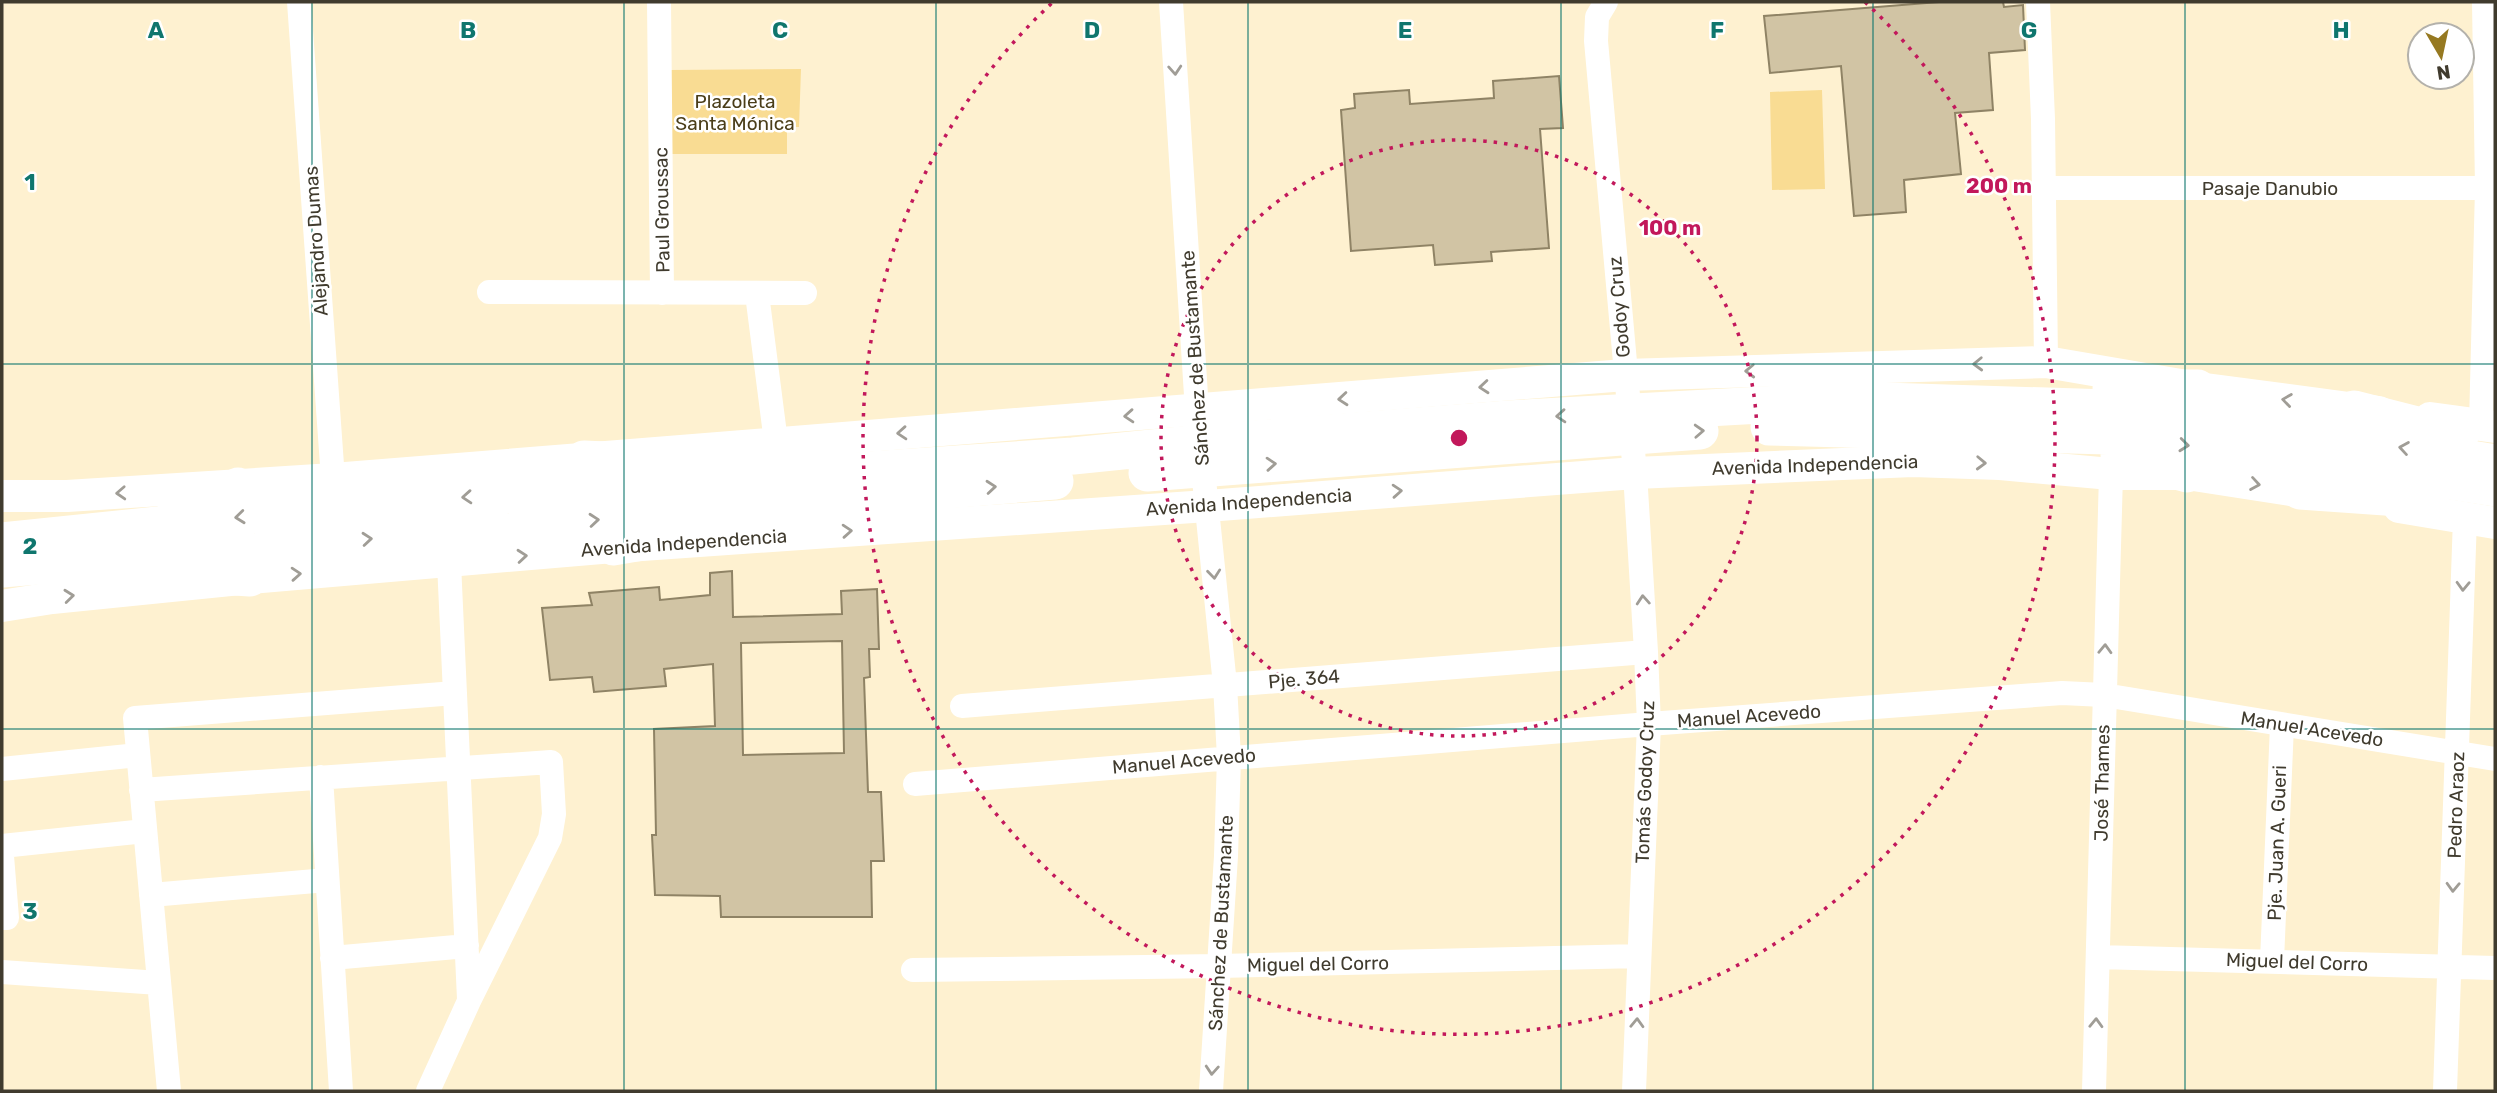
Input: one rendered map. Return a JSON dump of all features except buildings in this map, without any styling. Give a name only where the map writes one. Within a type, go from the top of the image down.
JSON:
[{"type":"highway","points":[[1852,400],[2013,388],[2198,388]]},
{"type":"highway","name":"Avenida Independencia","points":[[1630,424],[1852,400],[2109,408],[2276,427],[2495,463]]},
{"type":"highway","points":[[2354,409],[2491,432]]},
{"type":"highway","name":"Avenida Independencia","points":[[6,555],[939,477],[1200,441],[1630,424],[2108,436],[2288,456],[2495,488]]},
{"type":"highway","points":[[1945,430],[2109,452],[2188,474]]},
{"type":"highway","points":[[584,459],[703,464],[839,458],[939,477]]},
{"type":"highway","points":[[613,547],[939,477]]},
{"type":"highway","points":[[6,555],[192,505],[238,486]]},
{"type":"highway","points":[[2300,491],[2485,515]]},
{"type":"highway","points":[[6,555],[250,578]]},
{"type":"main road","name":"Avenida Independencia","points":[[2,606],[52,598],[250,578],[613,547],[1207,506],[1630,424],[2046,362],[2198,388],[2354,409]]},
{"type":"main road","name":"Avenida Independencia","points":[[2,496],[67,496],[238,486],[776,442],[1200,441],[1630,424],[1913,461],[2000,464],[2111,474],[2188,474],[2300,491]]},
{"type":"street","name":"Alejandro Dumas","points":[[299,2],[333,479]]},
{"type":"street","name":"Paul Groussac","points":[[659,2],[662,293]]},
{"type":"street","name":"Sánchez de Bustamante","points":[[1171,2],[1200,441],[1225,685],[1229,757],[1220,966],[1211,1091]]},
{"type":"street","points":[[2038,2],[2045,188],[2046,362]]},
{"type":"street","points":[[2484,2],[2491,188],[2491,432]]},
{"type":"street","name":"Godoy Cruz","points":[[1602,9],[1596,41],[1630,424]]},
{"type":"street","name":"Pasaje Danubio","points":[[2045,188],[2491,188]]},
{"type":"street","points":[[489,292],[805,293]]},
{"type":"street","points":[[757,294],[776,442]]},
{"type":"street","name":"Tomás Godoy Cruz","points":[[1630,424],[1649,723],[1634,1091]]},
{"type":"street","name":"José Thames","points":[[2094,1091],[2111,474]]},
{"type":"street","name":"Pedro Araoz","points":[[2445,1091],[2458,753],[2485,515]]},
{"type":"street","points":[[449,563],[469,1001]]},
{"type":"street","name":"Pje. 364","points":[[962,706],[1646,652]]},
{"type":"street","name":"Manuel Acevedo","points":[[915,784],[1649,723],[2062,692],[2104,695],[2495,759]]},
{"type":"street","points":[[169,1091],[135,718],[455,693]]},
{"type":"street","name":"Pje. Juan A. Gueri","points":[[2272,961],[2282,724]]},
{"type":"street","points":[[2,769],[138,755]]},
{"type":"street","points":[[141,790],[551,762],[554,814],[550,838],[469,1001],[428,1091]]},
{"type":"street","points":[[321,777],[341,1091]]},
{"type":"street","points":[[2,846],[145,831]]},
{"type":"street","points":[[2,856],[7,918],[2,918]]},
{"type":"street","points":[[151,895],[327,880]]},
{"type":"street","points":[[332,958],[467,946]]},
{"type":"street","name":"Miguel del Corro","points":[[914,970],[1639,956]]},
{"type":"street","name":"Miguel del Corro","points":[[2098,957],[2495,968]]},
{"type":"street","points":[[2,972],[159,983]]},
{"type":"green space","name":"Plazoleta Santa Mónica","points":[[801,69],[799,127],[787,127],[787,154],[671,154],[670,70]]},
{"type":"green space","points":[[1822,90],[1825,189],[1772,190],[1770,92]]}]
